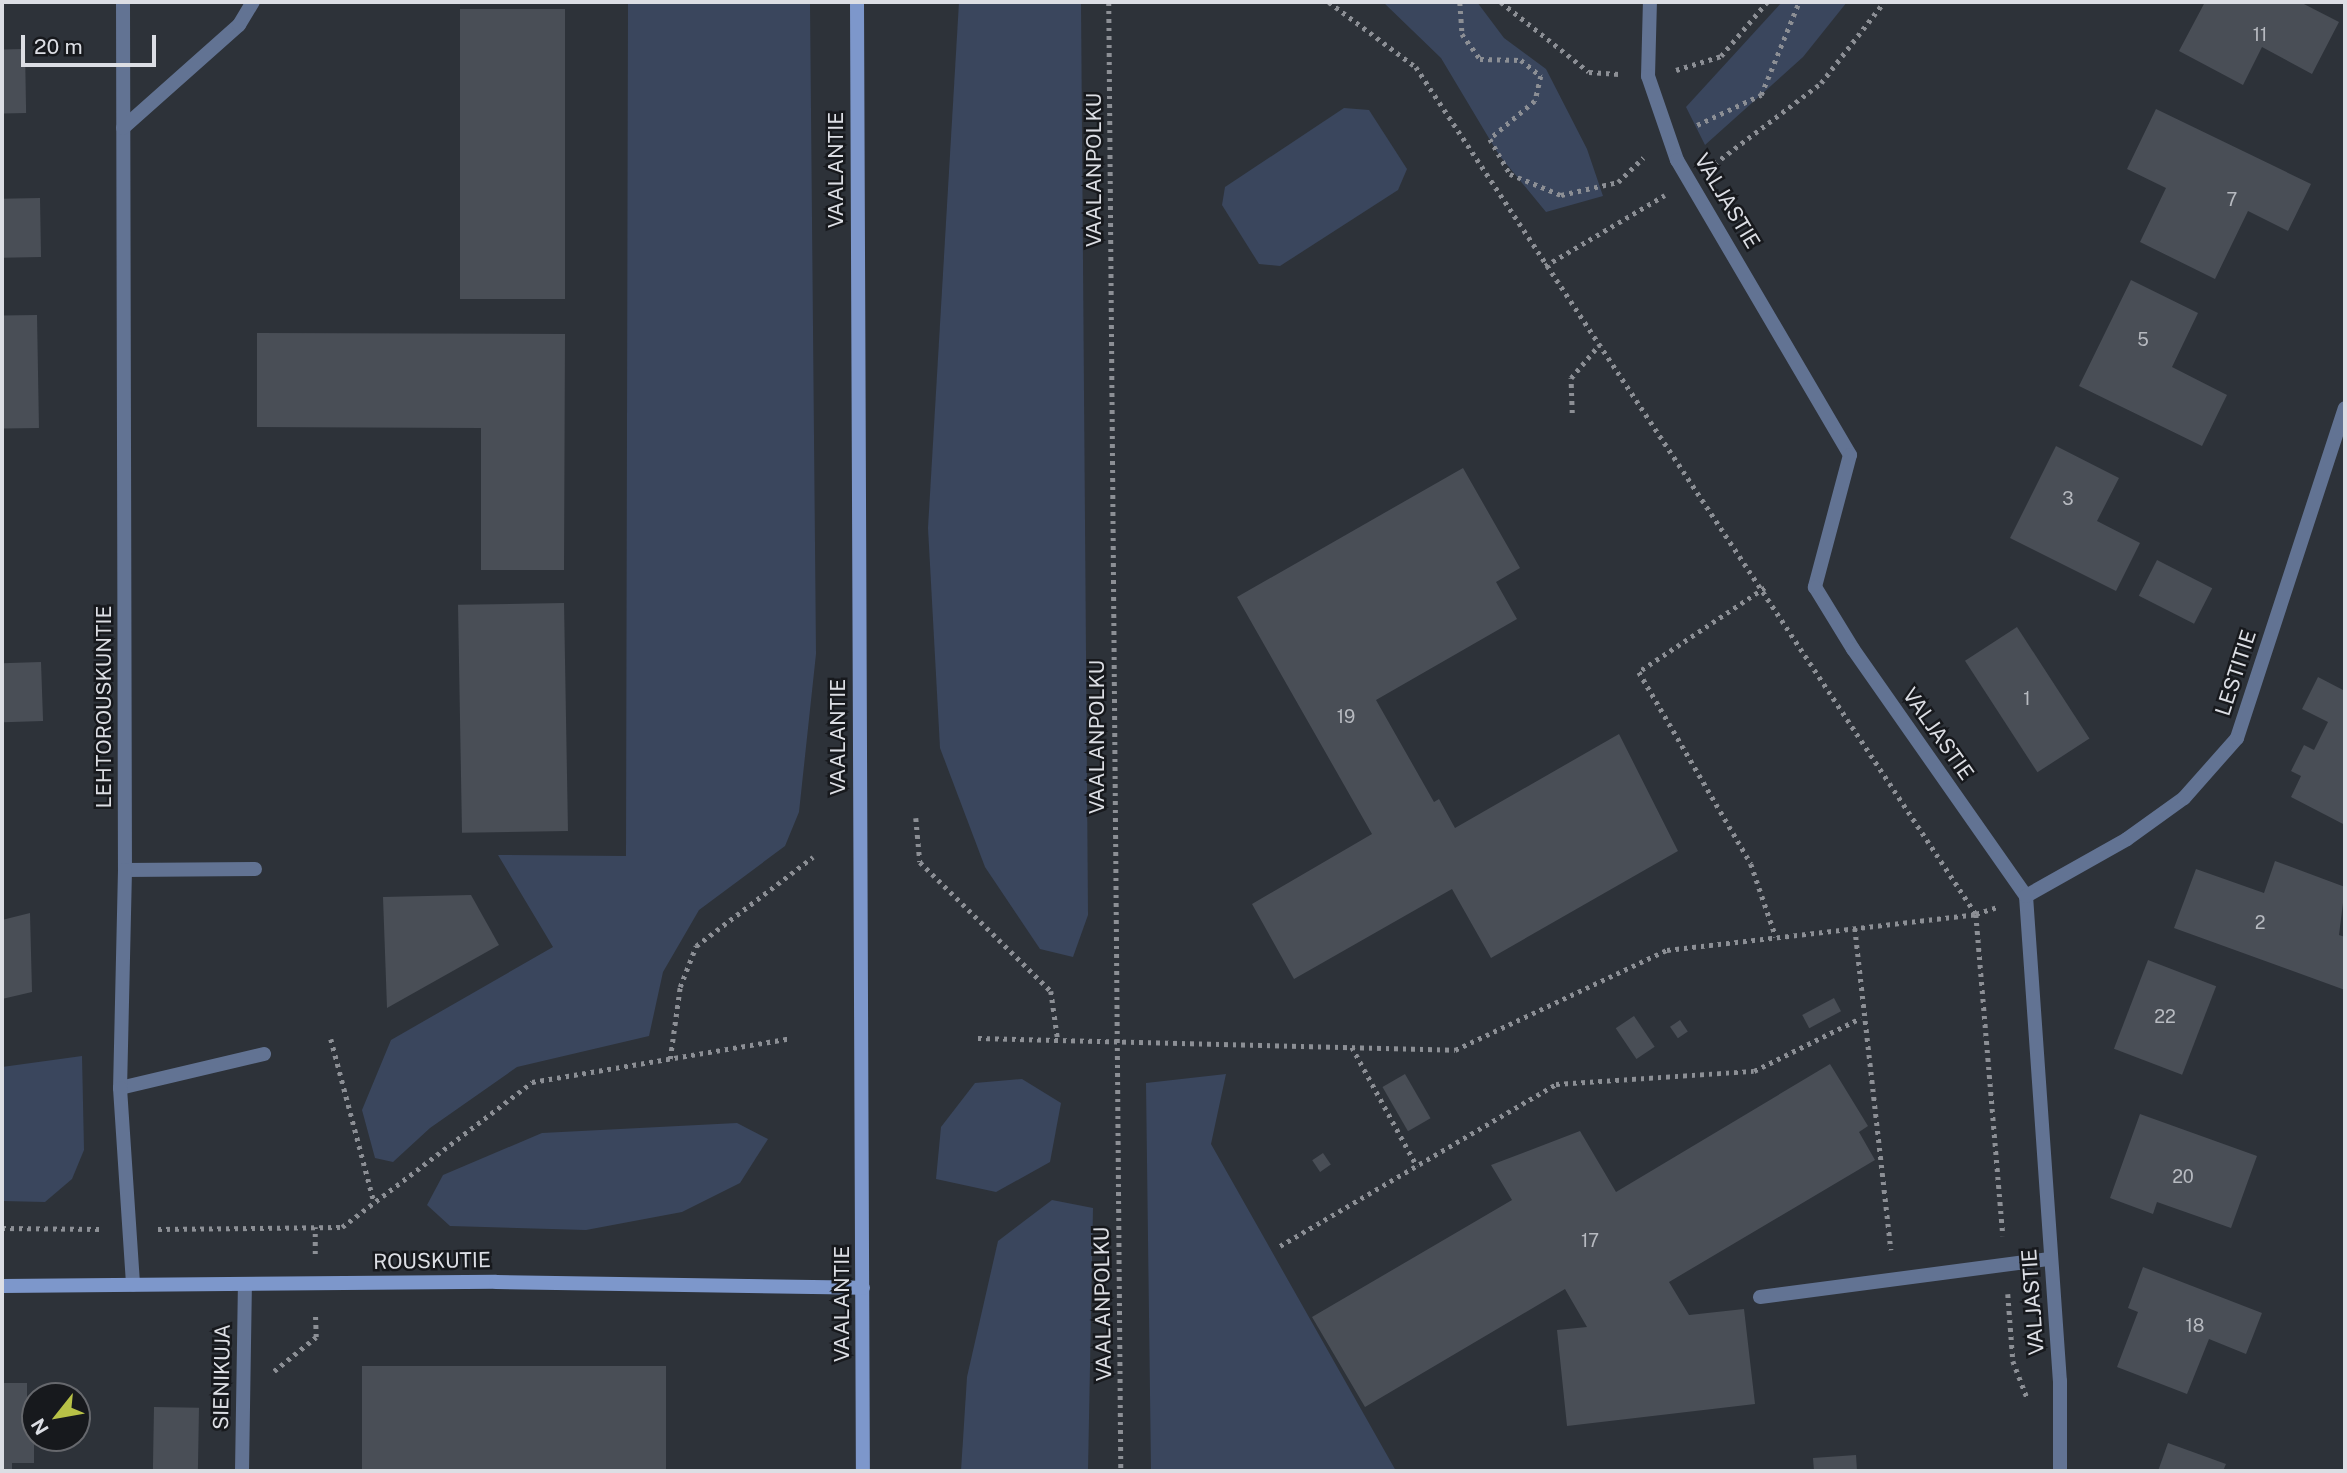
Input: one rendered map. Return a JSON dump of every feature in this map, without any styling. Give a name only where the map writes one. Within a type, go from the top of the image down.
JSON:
[{"type":"street","name":"LEHTOROUSKUNTIE","points":[[123,2],[125,870],[120,1088],[132,1229],[133,1284]]},
{"type":"street","points":[[123,128],[239,25],[253,2]]},
{"type":"street","name":"VAALANTIE","points":[[857,2],[863,1471]]},
{"type":"street","points":[[1648,76],[1650,2]]},
{"type":"street","name":"VALJASTIE","points":[[1648,76],[1668,133],[1689,181],[1850,454],[1815,587],[1853,649],[2026,897],[2060,1381],[2060,1471]]},
{"type":"street","name":"LESTITIE","points":[[2026,897],[2127,839],[2184,798],[2236,738],[2345,408]]},
{"type":"street","points":[[125,870],[255,869]]},
{"type":"street","points":[[120,1088],[264,1054]]},
{"type":"street","points":[[1760,1297],[2050,1259]]},
{"type":"street","name":"ROUSKUTIE","points":[[2,1286],[315,1283],[863,1288]]},
{"type":"street","name":"SIENIKUJA","points":[[242,1471],[245,1284]]},
{"type":"path","name":"VAALANPOLKU","points":[[1109,2],[1115,1043],[1121,1471]]},
{"type":"path","points":[[1329,2],[1416,67],[1545,266],[1765,588],[1976,915],[2013,1361],[2031,1409]]},
{"type":"path","points":[[1460,2],[1462,34],[1480,60],[1521,60],[1541,76],[1535,101],[1490,139],[1510,174],[1561,195],[1618,182],[1668,133],[1761,95],[1799,2]]},
{"type":"path","points":[[1501,2],[1589,72],[1648,76],[1721,56],[1767,2]]},
{"type":"path","points":[[1545,266],[1689,181],[1821,83],[1884,2]]},
{"type":"path","points":[[1572,413],[1571,378],[1599,345]]},
{"type":"path","points":[[1765,588],[1639,672],[1751,864],[1776,937]]},
{"type":"path","points":[[916,818],[920,862],[1051,992],[1058,1041]]},
{"type":"path","points":[[670,1059],[680,987],[696,946],[813,857]]},
{"type":"path","points":[[978,1038],[1455,1050],[1667,950],[1976,915],[2026,897]]},
{"type":"path","points":[[1855,928],[1861,1018],[1872,1044],[1894,1279]]},
{"type":"path","points":[[1280,1246],[1556,1084],[1754,1071],[1861,1018]]},
{"type":"path","points":[[2,1228],[342,1227],[532,1082],[787,1039]]},
{"type":"path","points":[[331,1040],[374,1202]]},
{"type":"path","points":[[1352,1047],[1417,1166]]},
{"type":"path","points":[[243,1396],[316,1337],[315,1227]]},
{"type":"shaded area","points":[[628,2],[810,2],[816,654],[799,812],[785,846],[699,910],[663,972],[649,1036],[517,1067],[430,1128],[393,1162],[375,1158],[362,1110],[391,1040],[553,947],[498,855],[626,856]]},
{"type":"shaded area","points":[[959,2],[1081,2],[1088,915],[1073,957],[1040,949],[985,867],[940,748],[928,528]]},
{"type":"shaded area","points":[[1383,2],[1477,2],[1504,38],[1546,69],[1587,149],[1603,196],[1546,212],[1499,155],[1441,58]]},
{"type":"shaded area","points":[[1782,2],[1847,2],[1803,57],[1705,145],[1686,107]]},
{"type":"shaded area","points":[[1344,108],[1369,110],[1407,169],[1398,190],[1280,266],[1259,264],[1222,205],[1225,187]]},
{"type":"shaded area","points":[[82,1056],[84,1150],[72,1179],[45,1202],[2,1201],[2,1067]]},
{"type":"shaded area","points":[[1226,1074],[1211,1144],[1396,1471],[1151,1471],[1146,1083]]},
{"type":"shaded area","points":[[1022,1079],[1061,1103],[1050,1162],[996,1192],[936,1179],[941,1127],[975,1083]]},
{"type":"shaded area","points":[[737,1123],[768,1139],[740,1183],[682,1212],[586,1230],[450,1226],[427,1205],[443,1175],[542,1133]]},
{"type":"shaded area","points":[[1052,1200],[1093,1208],[1088,1471],[961,1471],[967,1377],[998,1241]]},
{"type":"building","points":[[2205,2],[2300,2],[2339,22],[2312,74],[2262,47],[2243,85],[2179,51]]},
{"type":"building","points":[[460,9],[565,9],[565,299],[460,299]]},
{"type":"building","points":[[2,49],[25,49],[26,113],[3,113]]},
{"type":"building","points":[[2156,109],[2311,184],[2288,231],[2248,211],[2215,279],[2140,242],[2166,188],[2127,169]]},
{"type":"building","points":[[40,198],[41,257],[3,258],[2,199]]},
{"type":"building","points":[[2131,280],[2198,313],[2172,367],[2227,395],[2202,446],[2079,386]]},
{"type":"building","points":[[37,315],[39,428],[4,429],[2,316]]},
{"type":"building","points":[[257,333],[565,334],[564,570],[481,570],[481,428],[257,427]]},
{"type":"building","points":[[2056,446],[2119,478],[2097,521],[2140,543],[2116,591],[2010,538]]},
{"type":"building","points":[[1463,468],[1520,568],[1496,582],[1517,619],[1376,700],[1434,802],[1439,799],[1455,828],[1619,734],[1678,851],[1491,958],[1452,889],[1294,979],[1252,904],[1372,834],[1237,597]]},
{"type":"building","points":[[2157,560],[2212,588],[2194,624],[2139,596]]},
{"type":"building","points":[[564,603],[568,831],[462,833],[458,605]]},
{"type":"building","points":[[2017,627],[2089,739],[2037,772],[1965,661]]},
{"type":"building","points":[[41,662],[43,721],[4,722],[2,663]]},
{"type":"building","points":[[2318,677],[2345,691],[2345,825],[2291,797],[2301,776],[2291,771],[2304,745],[2314,750],[2328,722],[2302,709]]},
{"type":"building","points":[[2275,861],[2345,887],[2339,935],[2345,937],[2345,990],[2174,928],[2196,869],[2264,893]]},
{"type":"building","points":[[471,895],[499,945],[387,1008],[383,897]]},
{"type":"building","points":[[30,913],[32,992],[2,999],[2,920]]},
{"type":"building","points":[[2148,960],[2216,986],[2182,1075],[2114,1049]]},
{"type":"building","points":[[1834,998],[1841,1011],[1809,1028],[1802,1015]]},
{"type":"building","points":[[1634,1016],[1655,1047],[1636,1059],[1616,1028]]},
{"type":"building","points":[[1680,1020],[1688,1032],[1678,1038],[1670,1027]]},
{"type":"building","points":[[1830,1064],[1868,1126],[1859,1132],[1875,1160],[1669,1282],[1689,1315],[1744,1309],[1755,1404],[1567,1426],[1557,1330],[1587,1327],[1565,1289],[1365,1407],[1312,1317],[1512,1200],[1491,1165],[1580,1131],[1616,1192]]},
{"type":"building","points":[[1405,1074],[1430,1118],[1408,1131],[1382,1087]]},
{"type":"building","points":[[2140,1114],[2257,1156],[2231,1228],[2157,1202],[2153,1214],[2110,1198]]},
{"type":"building","points":[[1323,1153],[1331,1165],[1320,1172],[1312,1160]]},
{"type":"building","points":[[2143,1267],[2262,1313],[2246,1354],[2209,1339],[2187,1394],[2117,1367],[2138,1312],[2128,1308]]},
{"type":"building","points":[[362,1366],[666,1366],[666,1471],[362,1471]]},
{"type":"building","points":[[2,1383],[21,1383],[21,1452],[34,1452],[34,1463],[12,1463],[12,1471],[2,1471]]},
{"type":"building","points":[[154,1407],[199,1408],[198,1471],[153,1471]]},
{"type":"building","points":[[2168,1443],[2226,1464],[2223,1471],[2158,1471]]},
{"type":"building","points":[[1856,1455],[1857,1471],[1814,1471],[1813,1458]]}]
